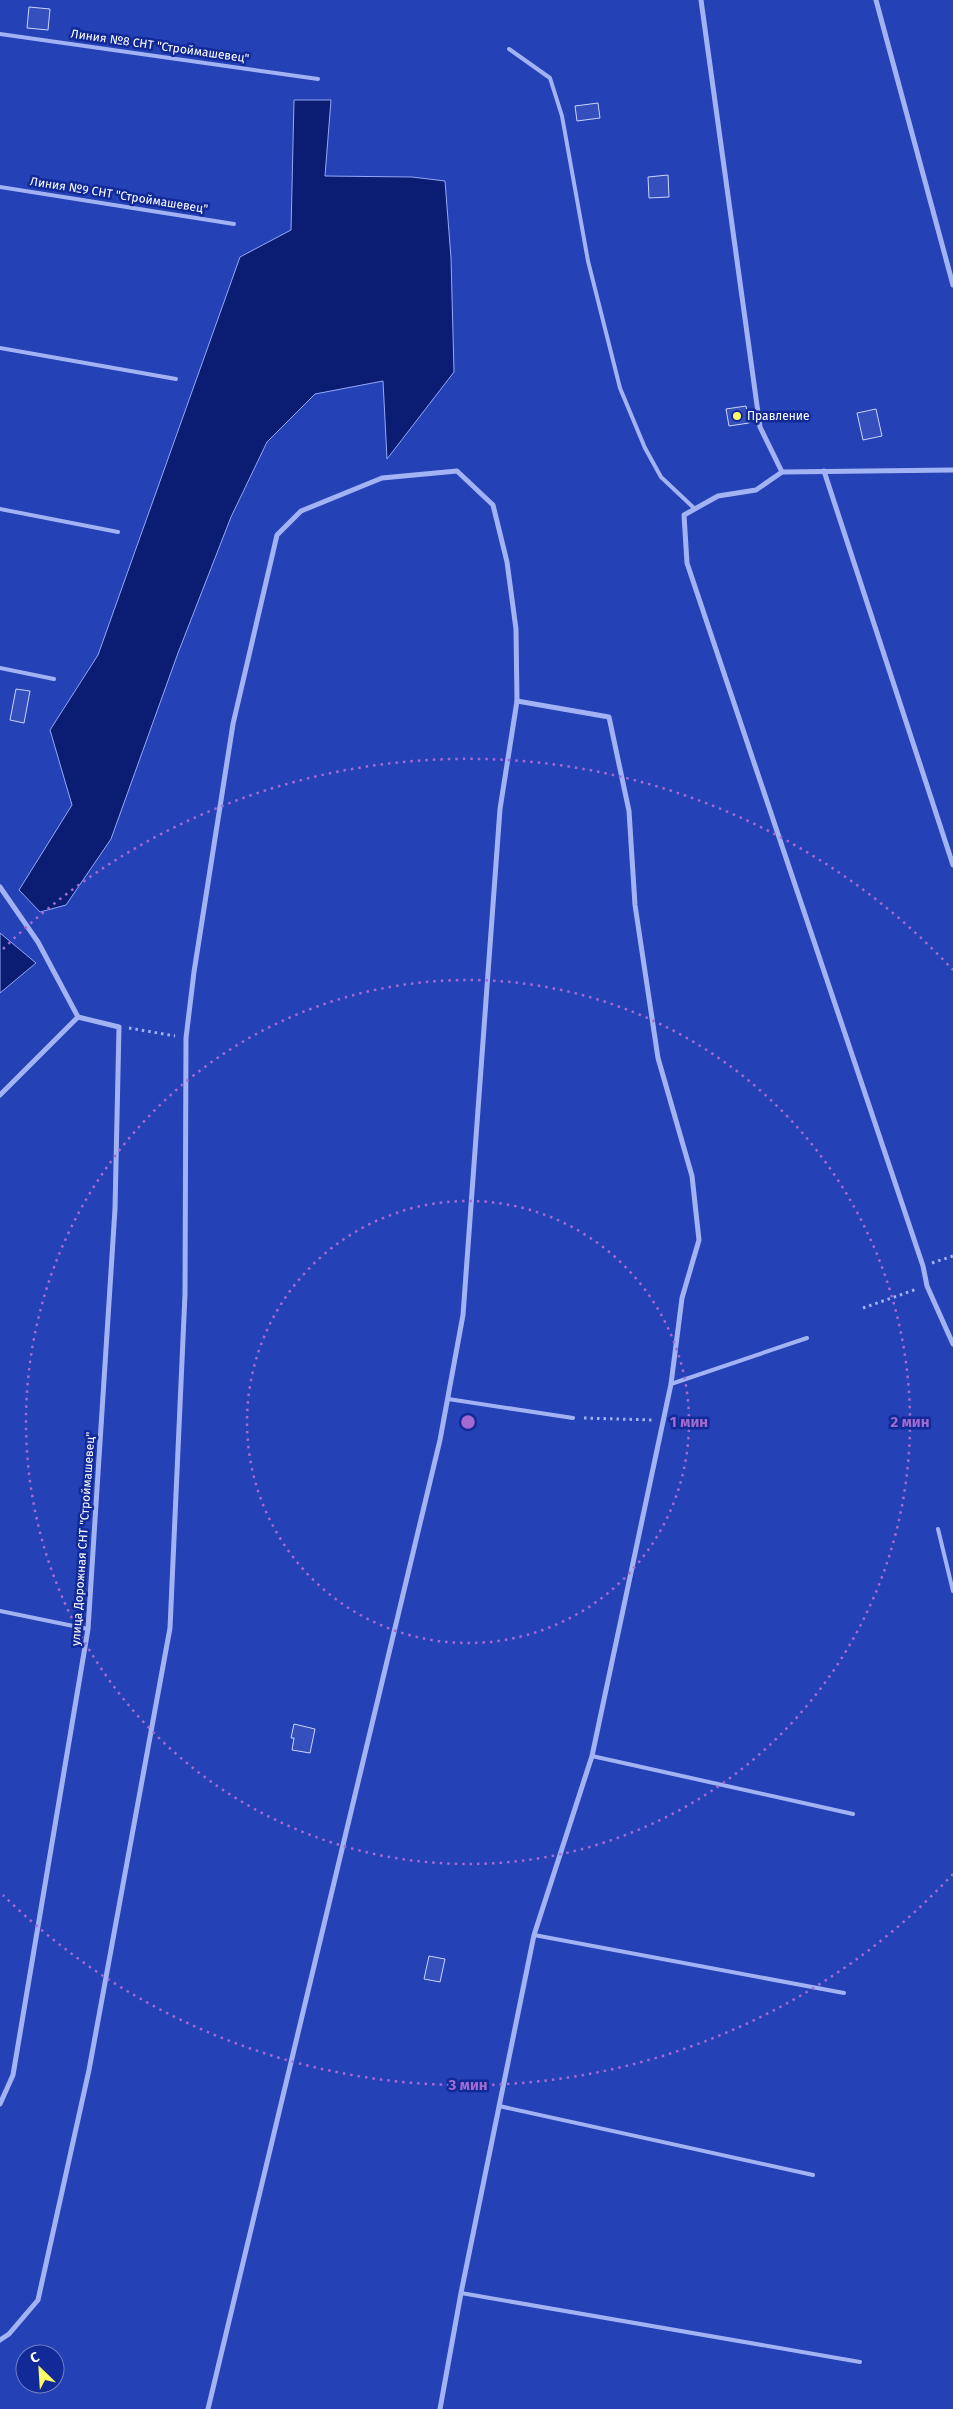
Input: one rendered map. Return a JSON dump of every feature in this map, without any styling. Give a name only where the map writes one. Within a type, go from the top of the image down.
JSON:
[{"type":"street","points":[[701,0],[760,427],[782,472]]},
{"type":"street","points":[[876,0],[953,285]]},
{"type":"street","points":[[953,470],[782,472],[756,490],[718,496],[684,515],[687,563],[923,1266],[926,1286],[953,1344]]},
{"type":"street","points":[[0,2340],[9,2334],[38,2300],[89,2070],[170,1628],[185,1294],[186,1038],[194,972],[233,724],[277,535],[301,511],[382,478],[457,471],[492,505],[495,514],[507,562],[516,629],[517,701],[499,818],[463,1315],[438,1450],[208,2409]]},
{"type":"street","points":[[824,471],[953,865]]},
{"type":"street","points":[[440,2409],[461,2293],[534,1935],[592,1756],[671,1384],[682,1298],[699,1240],[692,1176],[658,1058],[635,905],[629,811],[609,717],[517,701]]},
{"type":"street","points":[[0,887],[38,942],[78,1017],[119,1026]]},
{"type":"street","points":[[0,1095],[78,1017]]},
{"type":"street","name":"улица Дорожная СНТ \"Строймашевец\"","points":[[0,2104],[13,2075],[88,1629],[116,1209],[119,1026]]},
{"type":"lane","name":"Линия №8 СНТ \"Строймашевец\"","points":[[0,34],[318,79]]},
{"type":"lane","points":[[509,49],[550,78],[562,116],[588,261],[620,388],[645,448],[661,477],[696,509]]},
{"type":"lane","name":"Линия №9 СНТ \"Строймашевец\"","points":[[0,187],[234,224]]},
{"type":"lane","points":[[0,348],[176,379]]},
{"type":"lane","points":[[0,510],[118,532]]},
{"type":"lane","points":[[0,668],[54,679]]},
{"type":"lane","points":[[671,1384],[807,1338]]},
{"type":"lane","points":[[448,1399],[573,1418]]},
{"type":"lane","points":[[938,1529],[953,1591]]},
{"type":"lane","points":[[0,1611],[88,1629]]},
{"type":"lane","points":[[592,1756],[853,1814]]},
{"type":"lane","points":[[534,1935],[844,1993]]},
{"type":"lane","points":[[499,2106],[812,2175]]},
{"type":"lane","points":[[461,2293],[860,2362]]},
{"type":"path","points":[[119,1026],[186,1038]]},
{"type":"path","points":[[923,1266],[953,1256]]},
{"type":"path","points":[[863,1308],[904,1292]]},
{"type":"path","points":[[573,1418],[663,1420]]},
{"type":"shaded area","points":[[0,0],[953,0],[953,2409],[0,2409]]},
{"type":"shaded area","points":[[294,100],[331,100],[325,176],[412,177],[445,181],[451,258],[454,372],[387,459],[383,381],[315,394],[267,442],[231,517],[178,653],[111,839],[66,905],[40,912],[19,890],[72,805],[50,730],[98,655],[240,257],[291,230]]},
{"type":"shaded area","points":[[0,933],[36,963],[0,993]]},
{"type":"building","points":[[29,7],[50,9],[48,30],[27,28]]},
{"type":"building","points":[[598,103],[600,118],[577,121],[575,106]]},
{"type":"building","points":[[668,175],[669,197],[649,198],[648,177]]},
{"type":"building","name":"Правление","points":[[746,406],[749,423],[729,426],[726,409]]},
{"type":"building","points":[[876,409],[882,436],[863,440],[857,413]]},
{"type":"building","points":[[16,689],[30,691],[24,723],[10,720]]},
{"type":"building","points":[[294,1724],[315,1729],[310,1753],[292,1750],[294,1738],[291,1738]]},
{"type":"building","points":[[429,1956],[445,1959],[440,1982],[424,1979]]},
{"type":"place","name":"Правление","points":[[737,416]]}]
